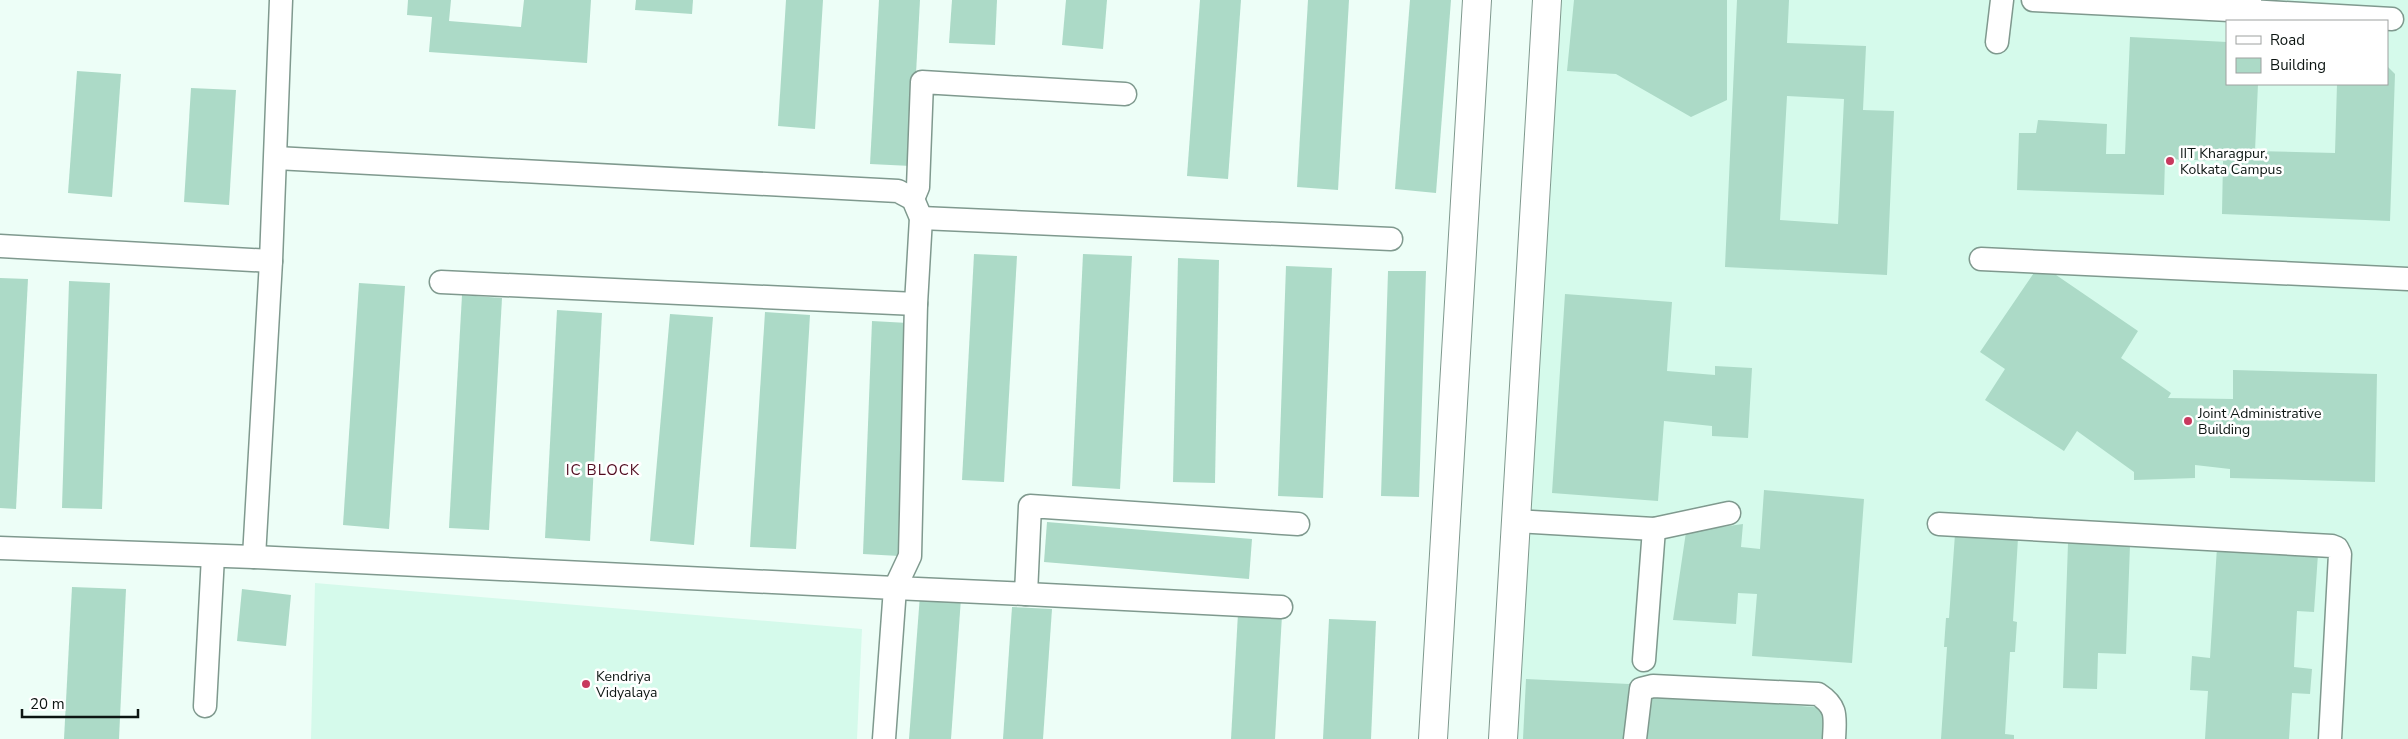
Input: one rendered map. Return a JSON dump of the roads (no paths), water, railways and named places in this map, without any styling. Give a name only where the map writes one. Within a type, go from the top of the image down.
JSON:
[{"type":"street","points":[[1433,739],[1477,0]]},
{"type":"street","points":[[1503,739],[1547,0]]},
{"type":"lane","points":[[254,557],[276,158],[281,0]]},
{"type":"lane","points":[[1997,42],[2002,0]]},
{"type":"lane","points":[[2033,0],[2250,6],[2392,19]]},
{"type":"lane","points":[[884,739],[895,588],[910,556],[917,208],[922,82],[1125,94]]},
{"type":"lane","points":[[276,158],[898,191],[917,208],[1391,239]]},
{"type":"lane","points":[[0,246],[271,260]]},
{"type":"lane","points":[[1980,258],[2408,279]]},
{"type":"lane","points":[[442,282],[916,304]]},
{"type":"lane","points":[[1026,594],[1030,506],[1298,524]]},
{"type":"lane","points":[[1516,521],[1654,529],[1729,513]]},
{"type":"lane","points":[[1939,524],[2332,546],[2337,548],[2340,554],[2330,739]]},
{"type":"lane","points":[[1644,660],[1654,529]]},
{"type":"lane","points":[[0,548],[254,557],[1281,607]]},
{"type":"lane","points":[[205,706],[213,556]]},
{"type":"lane","points":[[1636,739],[1641,689],[1653,686],[1818,694],[1830,702],[1835,716],[1834,739]]},
{"type":"place","name":"IIT Kharagpur, Kolkata Campus","points":[[2170,161]]},
{"type":"place","name":"Joint Administrative Building","points":[[2188,421]]},
{"type":"place","name":"Kendriya Vidyalaya","points":[[586,684]]},
{"type":"district","name":"IC BLOCK","points":[[603,470]]}]
